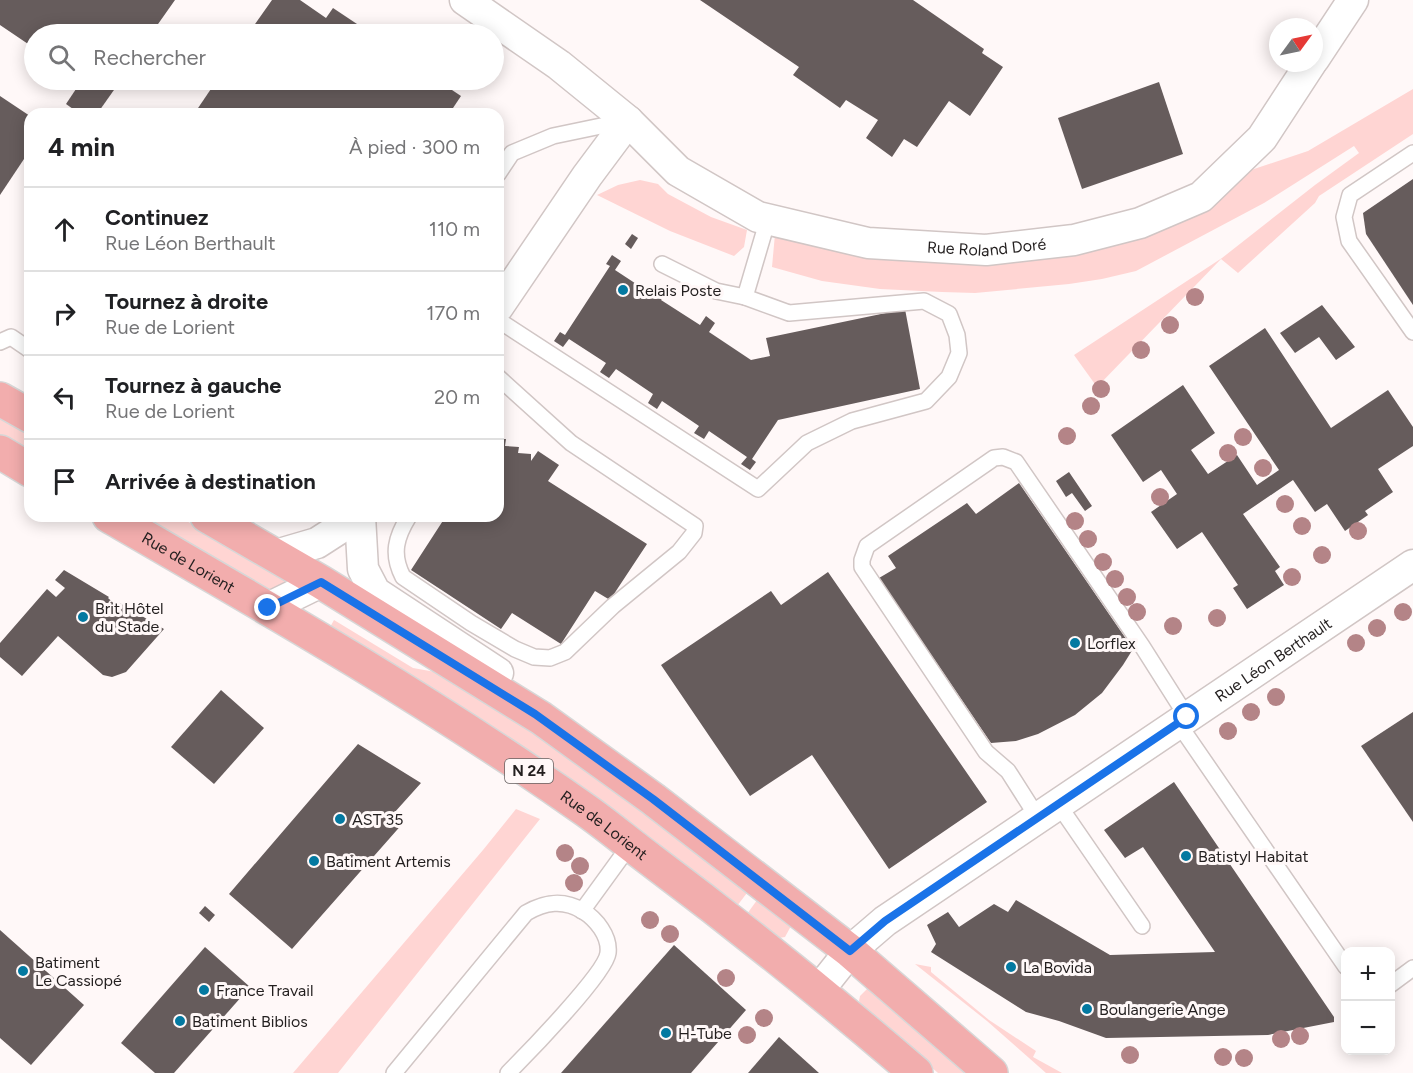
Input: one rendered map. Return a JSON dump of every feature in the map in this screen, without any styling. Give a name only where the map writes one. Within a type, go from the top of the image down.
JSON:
[{"type":"main road","points":[[0,399],[24,413]]},
{"type":"main road","points":[[0,452],[24,466]]},
{"type":"main road","name":"Rue de Lorient","points":[[119,522],[268,608],[507,756],[586,811],[734,922],[819,990],[916,1073]]},
{"type":"main road","points":[[218,522],[321,582],[535,714],[671,812],[850,951],[991,1073]]},
{"type":"street","name":"Rue Roland Doré","points":[[465,0],[500,24]]},
{"type":"street","points":[[1323,45],[1353,0]]},
{"type":"street","name":"Rue Roland Doré","points":[[504,27],[559,65],[628,121],[678,171],[758,217],[868,243],[986,250],[1074,240],[1140,223],[1202,196],[1262,138],[1305,72]]},
{"type":"street","points":[[504,298],[587,176],[628,121]]},
{"type":"street","points":[[276,555],[317,543],[350,522]]},
{"type":"street","points":[[360,522],[363,569],[375,592],[520,688],[535,714]]},
{"type":"street","name":"Rue Léon Berthault","points":[[819,990],[850,951],[885,921],[1413,565]]},
{"type":"street","points":[[268,608],[321,582]]},
{"type":"lane","points":[[504,165],[512,153],[553,136],[628,121]]},
{"type":"lane","points":[[1413,153],[1350,195],[1344,217],[1349,241],[1413,332]]},
{"type":"lane","points":[[745,297],[768,219]]},
{"type":"lane","points":[[504,324],[758,489],[807,443],[852,421],[926,401],[949,377],[959,353],[957,335],[950,314],[924,302],[789,314],[745,297],[716,291],[662,264]]},
{"type":"lane","points":[[0,342],[11,337],[24,346]]},
{"type":"lane","points":[[405,522],[399,532],[395,550],[397,565],[403,577],[515,649],[534,657],[550,658],[565,652],[613,606],[679,552],[694,533],[695,526],[571,443],[504,382]]},
{"type":"lane","points":[[1142,926],[1048,811],[986,752],[862,567],[861,560],[867,546],[994,458],[1003,457],[1016,462],[1142,646],[1182,720],[1341,959]]},
{"type":"lane","points":[[582,911],[630,845]]},
{"type":"lane","points":[[394,1073],[526,914],[538,906],[564,903],[582,911],[596,922],[609,945],[608,956],[604,965],[568,1009],[508,1073]]},
{"type":"lane","points":[[1395,981],[1413,968]]},
{"type":"shaded area","points":[[1413,89],[1413,134],[1319,196],[1315,203],[1238,273],[1221,259],[1097,387],[1074,355],[1222,258],[1359,153],[1354,146],[1264,203],[1136,271],[1102,279],[975,293],[942,292],[880,289],[822,281],[772,267],[775,234],[862,253],[925,262],[998,260],[1108,243],[1217,203],[1251,170],[1308,151]]},
{"type":"shaded area","points":[[640,180],[658,184],[668,194],[711,217],[747,230],[744,247],[734,256],[670,231],[597,195],[618,185]]},
{"type":"shaded area","points":[[0,413],[24,427],[24,452],[0,438]]},
{"type":"shaded area","points":[[143,522],[188,522],[298,585],[271,596]]},
{"type":"shaded area","points":[[334,620],[413,668],[441,673],[525,727],[619,792],[750,889],[737,906],[329,629]]},
{"type":"shaded area","points":[[516,809],[540,819],[338,1073],[293,1073],[483,850]]},
{"type":"shaded area","points":[[760,896],[791,926],[785,937],[779,938],[747,914]]},
{"type":"shaded area","points":[[915,964],[931,967],[931,972],[989,1020],[1036,1051],[1033,1057],[1062,1073],[1046,1073],[987,1021]]},
{"type":"shaded area","points":[[868,988],[971,1073],[938,1073],[862,1006],[859,1001],[860,996]]},
{"type":"building","points":[[0,0],[175,0],[158,24],[24,24],[24,41],[0,25]]},
{"type":"building","points":[[272,0],[300,0],[326,18],[333,8],[357,24],[255,24]]},
{"type":"building","points":[[700,0],[913,0],[984,49],[982,53],[1003,67],[970,116],[949,101],[917,147],[904,139],[892,157],[866,138],[878,120],[846,100],[840,108],[793,75],[799,67]]},
{"type":"building","points":[[1159,82],[1183,154],[1082,189],[1058,118]]},
{"type":"building","points":[[75,90],[114,90],[101,108],[72,108],[66,104]]},
{"type":"building","points":[[210,90],[452,90],[461,96],[453,108],[198,108]]},
{"type":"building","points":[[0,96],[24,112],[24,159],[0,195]]},
{"type":"building","points":[[1413,179],[1413,305],[1366,234],[1363,213]]},
{"type":"building","points":[[632,234],[638,238],[631,249],[625,244]]},
{"type":"building","points":[[612,255],[621,261],[615,270],[653,295],[659,286],[667,291],[661,300],[700,325],[706,316],[715,323],[709,332],[751,360],[770,356],[766,338],[905,309],[920,389],[778,420],[752,459],[756,462],[750,470],[741,464],[747,457],[709,431],[704,439],[694,433],[699,426],[662,401],[657,409],[648,403],[653,394],[616,369],[609,378],[600,372],[606,363],[569,339],[563,347],[554,341],[560,332],[565,335],[610,266],[606,264]]},
{"type":"building","points":[[1322,305],[1355,347],[1336,360],[1319,337],[1295,353],[1280,333]]},
{"type":"building","points":[[1265,328],[1331,428],[1388,390],[1413,427],[1413,446],[1378,469],[1393,492],[1365,511],[1368,515],[1345,531],[1327,504],[1315,512],[1293,480],[1243,514],[1280,567],[1275,571],[1284,585],[1247,609],[1233,588],[1238,585],[1202,532],[1177,549],[1151,512],[1177,494],[1161,470],[1143,482],[1111,435],[1183,385],[1215,433],[1191,450],[1208,474],[1237,455],[1257,485],[1279,470],[1209,366]]},
{"type":"building","points":[[504,439],[506,439],[505,446],[519,447],[518,453],[531,454],[531,461],[538,451],[559,465],[548,481],[647,544],[610,600],[595,591],[561,644],[512,613],[501,629],[411,570],[442,522],[504,522]]},
{"type":"building","points":[[1069,472],[1092,506],[1085,511],[1072,493],[1066,497],[1056,481]]},
{"type":"building","points":[[1019,483],[1133,649],[1102,693],[1075,715],[1038,734],[1016,741],[991,743],[879,578],[896,568],[888,556],[967,503],[976,514]]},
{"type":"building","name":"Brit Hôtel du Stade","points":[[64,570],[109,597],[116,605],[118,602],[164,629],[126,672],[112,677],[103,675],[58,636],[22,676],[0,657],[0,643],[47,589],[56,597],[65,588],[55,580]]},
{"type":"building","points":[[828,572],[987,802],[889,869],[812,755],[750,796],[661,665],[771,591],[781,605]]},
{"type":"building","points":[[221,690],[264,728],[214,784],[171,747]]},
{"type":"building","points":[[1413,712],[1413,822],[1361,746]]},
{"type":"building","name":"Batiment Artemis","points":[[358,744],[421,783],[394,813],[404,822],[292,949],[229,894]]},
{"type":"building","points":[[1174,782],[1334,1017],[1334,1022],[1268,1035],[1106,1038],[1026,1012],[931,952],[936,944],[927,925],[948,912],[959,927],[994,904],[1008,912],[1016,900],[1110,955],[1215,952],[1143,847],[1125,858],[1104,830]]},
{"type":"building","points":[[205,906],[215,915],[209,922],[199,913]]},
{"type":"building","name":"Batiment Le Cassiopé","points":[[0,930],[84,1005],[31,1065],[0,1038]]},
{"type":"building","points":[[674,945],[746,1010],[691,1073],[561,1073]]},
{"type":"building","name":"Batiment Biblios","points":[[205,947],[250,987],[174,1073],[155,1073],[121,1043]]},
{"type":"building","points":[[779,1037],[819,1073],[748,1073]]},
{"type":"place","name":"Relais Poste","points":[[623,290]]},
{"type":"place","name":"Brit Hôtel du Stade","points":[[83,617]]},
{"type":"place","name":"Lorflex","points":[[1075,643]]},
{"type":"place","name":"AST 35","points":[[340,819]]},
{"type":"place","name":"Batistyl Habitat","points":[[1186,856]]},
{"type":"place","name":"Batiment Artemis","points":[[314,861]]},
{"type":"place","name":"La Bovida","points":[[1011,967]]},
{"type":"place","name":"Batiment Le Cassiopé","points":[[23,971]]},
{"type":"place","name":"France Travail","points":[[204,990]]},
{"type":"place","name":"Boulangerie Ange","points":[[1087,1009]]},
{"type":"place","name":"Batiment Biblios","points":[[180,1021]]},
{"type":"place","name":"H-Tube","points":[[666,1033]]},
{"type":"route","points":[[268,608],[321,582],[535,714],[653,799],[850,951],[885,921],[1187,717]]}]
